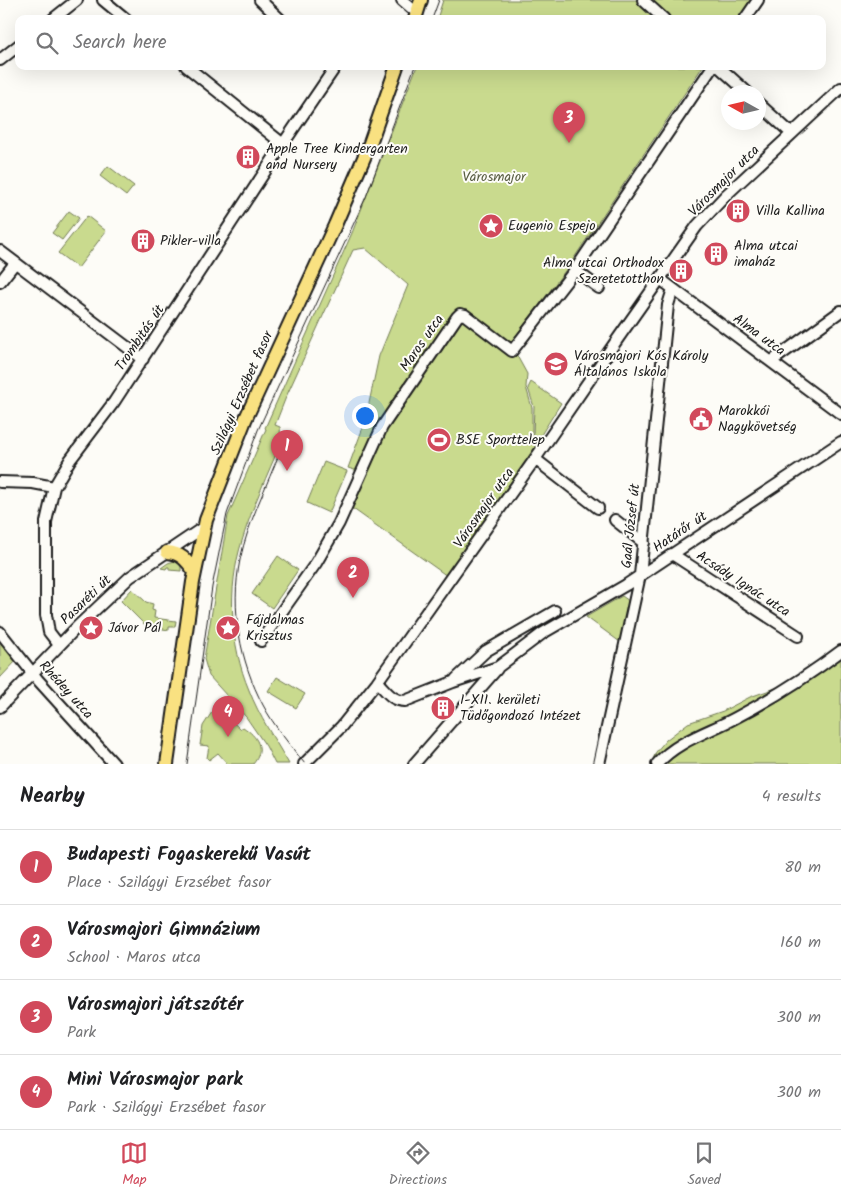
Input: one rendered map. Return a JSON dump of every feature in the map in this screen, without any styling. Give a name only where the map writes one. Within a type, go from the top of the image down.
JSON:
[{"type":"main road","points":[[416,15],[421,0]]},
{"type":"main road","name":"Szilágyi Erzsébet fasor","points":[[165,764],[170,748],[195,572],[204,527],[245,420],[335,225],[369,146],[396,70]]},
{"type":"main road","points":[[168,552],[180,554],[195,572]]},
{"type":"street","points":[[58,15],[77,0]]},
{"type":"street","points":[[103,0],[121,15]]},
{"type":"street","points":[[260,0],[276,15]]},
{"type":"street","points":[[402,0],[415,15]]},
{"type":"street","points":[[643,0],[660,15]]},
{"type":"street","points":[[748,15],[758,0]]},
{"type":"street","points":[[0,60],[15,49]]},
{"type":"street","points":[[191,70],[283,144]]},
{"type":"street","name":"Trombitás út","points":[[59,645],[49,632],[46,615],[46,522],[54,487],[70,460],[114,402],[143,359],[333,70]]},
{"type":"street","name":"Maros utca","points":[[261,641],[316,563],[339,523],[382,426],[457,317],[460,314],[465,315],[512,351],[575,270],[710,70]]},
{"type":"street","points":[[722,70],[739,85]]},
{"type":"street","name":"Városmajor utca","points":[[304,764],[341,726],[377,682],[703,220],[726,195],[841,88]]},
{"type":"street","points":[[766,110],[791,133]]},
{"type":"street","points":[[0,251],[143,359]]},
{"type":"street","points":[[0,282],[15,263]]},
{"type":"street","points":[[575,270],[599,288]]},
{"type":"street","name":"Alma utca","points":[[660,279],[841,414]]},
{"type":"street","name":"Gaál József út","points":[[599,764],[640,575],[668,305],[673,289]]},
{"type":"street","points":[[772,361],[841,310]]},
{"type":"street","name":"Határőr út","points":[[377,682],[399,701],[498,667],[543,633],[640,575],[841,442]]},
{"type":"street","points":[[535,459],[598,508]]},
{"type":"street","points":[[0,482],[33,483],[54,487]]},
{"type":"street","points":[[615,520],[644,543]]},
{"type":"street","name":"Pasaréti út","points":[[0,707],[59,645],[130,577],[204,527]]},
{"type":"street","name":"Acsády Ignác utca","points":[[672,554],[798,636]]},
{"type":"street","name":"Határőr út","points":[[453,682],[486,651],[555,611]]},
{"type":"street","name":"Rhédey utca","points":[[0,632],[32,673],[114,764]]},
{"type":"street","points":[[657,764],[666,755],[688,740],[721,726],[753,708],[814,671],[841,651]]},
{"type":"street","points":[[414,764],[498,667]]},
{"type":"green space","points":[[443,0],[751,0],[741,15],[667,15],[651,1],[656,15],[438,15]]},
{"type":"green space","name":"Városmajor","points":[[415,70],[700,70],[568,267],[508,346],[516,354],[527,374],[526,387],[532,408],[532,437],[539,441],[447,576],[349,506],[358,471],[348,468],[365,422],[379,356],[408,285],[365,248],[353,250],[275,425],[280,427],[281,442],[246,528],[237,559],[234,578],[234,635],[243,673],[258,709],[289,764],[275,764],[266,746],[246,717],[209,676],[204,659],[228,516],[352,233]]},
{"type":"green space","points":[[108,166],[134,186],[126,196],[100,176]]},
{"type":"green space","points":[[69,211],[79,218],[62,240],[52,233]]},
{"type":"green space","points":[[87,216],[106,231],[78,268],[58,253]]},
{"type":"green space","points":[[531,382],[561,403],[539,438],[533,435],[534,407],[528,388]]},
{"type":"green space","points":[[324,462],[347,471],[329,513],[307,503]]},
{"type":"green space","points":[[278,556],[298,570],[272,608],[252,594]]},
{"type":"green space","points":[[175,561],[181,565],[181,571],[169,570],[169,567],[166,569],[161,568],[168,563]]},
{"type":"green space","points":[[132,589],[146,602],[153,604],[154,618],[176,621],[175,627],[169,627],[169,630],[150,627],[144,624],[121,601]]},
{"type":"green space","points":[[622,596],[629,601],[620,642],[586,617]]},
{"type":"green space","points":[[0,639],[17,660],[0,678]]},
{"type":"green space","points":[[841,655],[841,764],[651,764],[656,752],[666,740],[688,723],[723,711],[750,697],[816,674]]},
{"type":"green space","points":[[277,677],[305,694],[296,708],[268,691]]},
{"type":"green space","points":[[221,711],[240,729],[243,727],[256,739],[259,753],[253,764],[228,764],[218,753],[209,760],[207,758],[209,746],[200,745],[203,726],[212,712],[216,715]]},
{"type":"tram line","points":[[433,15],[439,0]]},
{"type":"tram line","points":[[187,764],[212,587],[227,514],[258,430],[366,197],[414,70]]},
{"type":"tram line","points":[[281,449],[243,546],[237,578],[237,616],[243,653],[255,688],[272,720],[305,764]]},
{"type":"place","name":"Városmajori játszótér","points":[[569,143]]},
{"type":"place","name":"Apple Tree Kindergarten and Nursery","points":[[248,157]]},
{"type":"place","name":"Villa Kallina","points":[[738,211]]},
{"type":"place","name":"Eugenio Espejo","points":[[491,226]]},
{"type":"place","name":"Pikler-villa","points":[[143,241]]},
{"type":"place","name":"Alma utcai imaház","points":[[716,254]]},
{"type":"place","name":"Alma utcai Orthodox Szeretetotthon","points":[[681,271]]},
{"type":"place","name":"Városmajori Kós Károly Általános Iskola","points":[[556,364]]},
{"type":"place","name":"Marokkói Nagykövetség","points":[[701,419]]},
{"type":"place","name":"BSE Sporttelep","points":[[439,440]]},
{"type":"place","name":"Budapesti Fogaskerekű Vasút","points":[[287,471]]},
{"type":"place","name":"Városmajori Gimnázium","points":[[353,598]]},
{"type":"place","name":"Jávor Pál","points":[[91,628]]},
{"type":"place","name":"Fájdalmas Krisztus","points":[[228,628]]},
{"type":"place","name":"I-XII. kerületi Tüdőgondozó Intézet","points":[[443,708]]},
{"type":"place","name":"Mini Városmajor park","points":[[228,737]]}]
